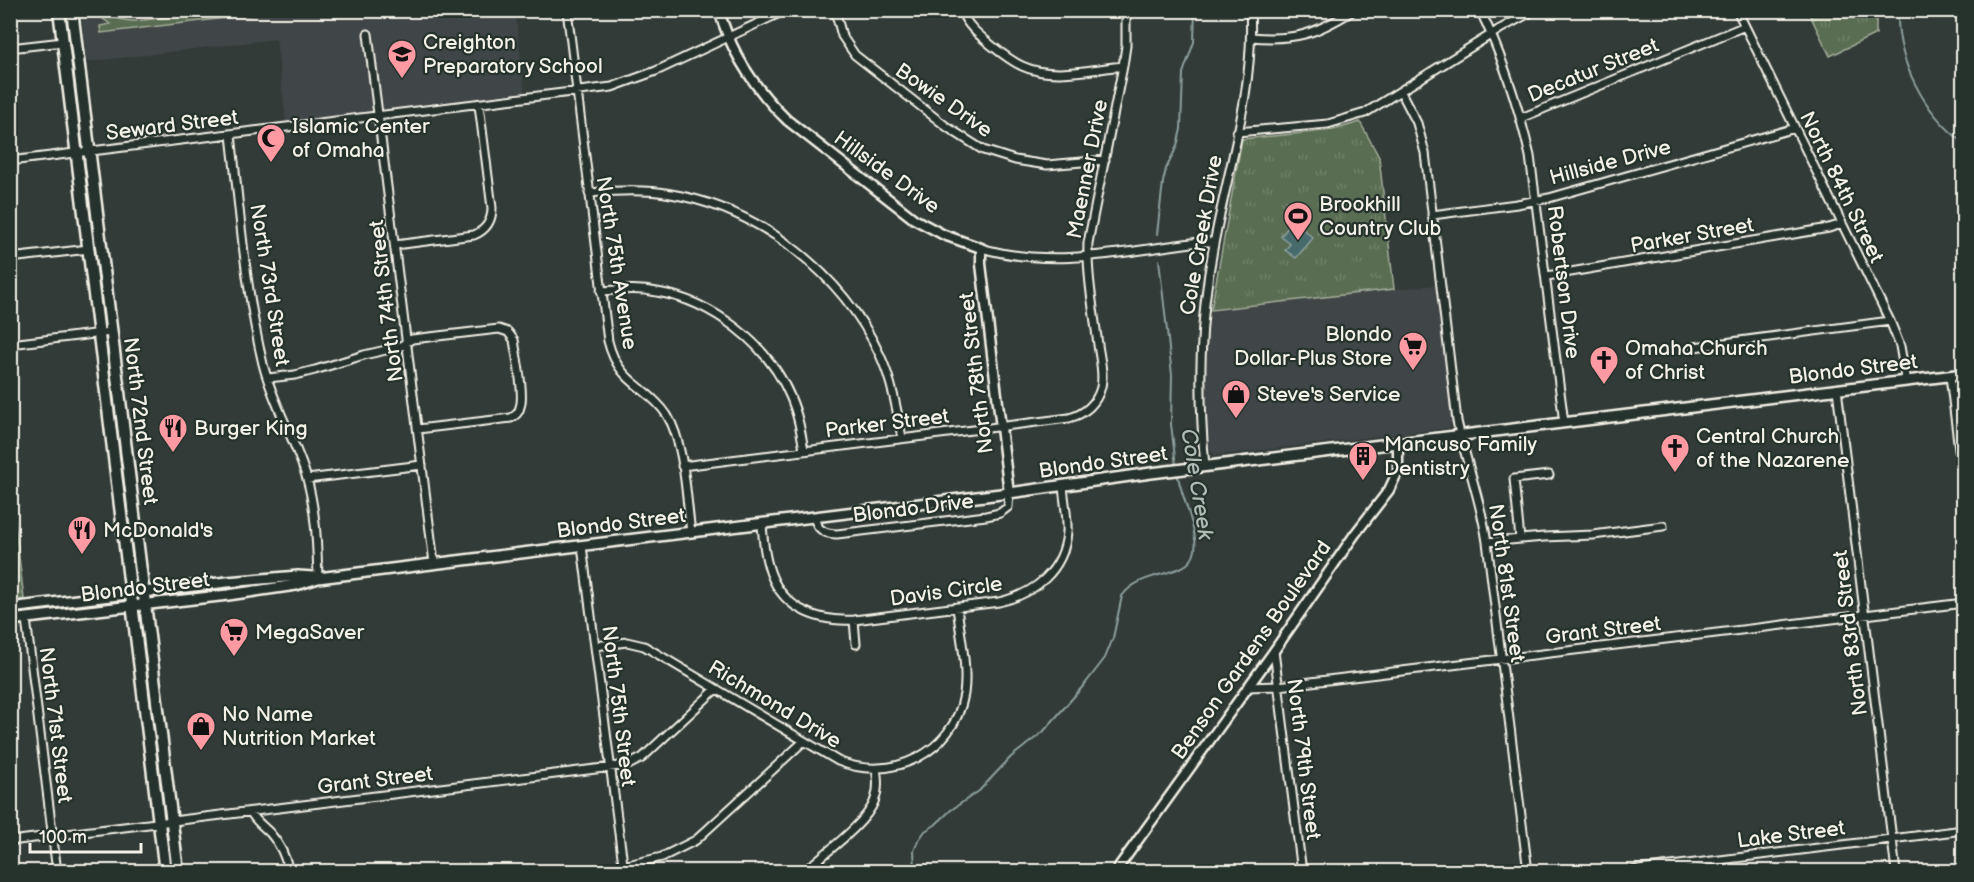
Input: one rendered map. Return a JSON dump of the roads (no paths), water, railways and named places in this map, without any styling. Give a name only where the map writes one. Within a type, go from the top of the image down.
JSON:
[{"type":"main road","name":"North 72nd Street","points":[[59,10],[165,872]]},
{"type":"main road","name":"North 72nd Street","points":[[72,10],[178,872]]},
{"type":"main road","name":"Blondo Street","points":[[10,620],[296,585],[318,578],[434,563],[814,518],[1193,468],[1964,374]]},
{"type":"main road","name":"Blondo Street","points":[[10,608],[261,579],[297,576],[318,578]]},
{"type":"street","name":"North 75th Avenue","points":[[567,10],[608,341],[614,360],[630,381],[655,402],[668,417],[678,439],[691,532]]},
{"type":"street","name":"Hillside Drive","points":[[719,10],[728,37],[743,66],[771,105],[914,219],[944,235],[981,248],[1033,258],[1088,256],[1214,242]]},
{"type":"street","name":"Seward Street","points":[[10,161],[612,87],[636,80],[786,10]]},
{"type":"street","name":"Bowie Drive","points":[[835,10],[842,36],[855,55],[970,143],[998,156],[1034,164],[1061,165],[1104,160]]},
{"type":"street","points":[[961,10],[970,26],[981,37],[1012,60],[1030,69],[1066,72],[1123,66]]},
{"type":"street","name":"Maenner Drive","points":[[1101,370],[1088,243],[1123,66],[1126,10]]},
{"type":"street","name":"Cole Creek Drive","points":[[1205,467],[1200,406],[1200,357],[1204,310],[1214,242],[1248,72],[1251,37],[1250,10]]},
{"type":"street","points":[[1251,37],[1280,39],[1304,35],[1331,24],[1354,10]]},
{"type":"street","name":"Robertson Drive","points":[[1480,10],[1507,72],[1530,156],[1564,423]]},
{"type":"street","points":[[1237,132],[1341,121],[1365,113],[1491,34],[1535,10]]},
{"type":"street","name":"North 84th Street","points":[[1737,10],[1890,321],[1900,346],[1906,381]]},
{"type":"street","points":[[1963,10],[1964,21]]},
{"type":"street","name":"Decatur Street","points":[[1521,118],[1745,26]]},
{"type":"street","name":"North 74th Street","points":[[369,34],[434,563]]},
{"type":"street","points":[[10,48],[63,42]]},
{"type":"street","name":"North 81st Street","points":[[1401,92],[1422,139],[1460,436],[1481,510],[1487,542],[1528,872]]},
{"type":"street","points":[[396,245],[474,235],[487,226],[492,214],[479,105]]},
{"type":"street","name":"Hillside Drive","points":[[1432,215],[1537,201],[1795,128]]},
{"type":"street","name":"North 73rd Street","points":[[231,135],[255,329],[268,378],[307,479],[315,523],[318,578]]},
{"type":"street","points":[[589,193],[645,191],[697,200],[722,207],[746,218],[791,247],[835,286],[867,330],[880,355],[889,380],[902,438]]},
{"type":"street","name":"Parker Street","points":[[1547,276],[1842,224]]},
{"type":"street","name":"North 78th Street","points":[[981,248],[981,264],[1009,493]]},
{"type":"street","points":[[10,258],[88,249]]},
{"type":"street","points":[[601,291],[639,290],[671,295],[703,308],[735,329],[763,354],[783,380],[797,413],[804,450]]},
{"type":"street","points":[[1694,347],[1890,321]]},
{"type":"street","points":[[268,378],[315,370],[399,347],[412,339],[499,329],[508,332],[514,340],[522,400],[519,411],[511,418],[418,429]]},
{"type":"street","points":[[10,344],[111,332]]},
{"type":"street","name":"Parker Street","points":[[682,466],[1069,418],[1082,413],[1097,396],[1101,385],[1101,370]]},
{"type":"street","points":[[1950,376],[1964,491]]},
{"type":"street","name":"North 83rd Street","points":[[1838,389],[1896,872]]},
{"type":"street","name":"Benson Gardens Boulevard","points":[[1115,872],[1394,481],[1399,466],[1398,443]]},
{"type":"street","points":[[307,479],[422,465]]},
{"type":"street","points":[[1520,539],[1514,479],[1548,475]]},
{"type":"street","name":"Davis Circle","points":[[762,524],[766,556],[776,585],[786,598],[800,609],[816,617],[854,620],[957,607],[1014,599],[1030,591],[1044,580],[1059,561],[1066,539],[1067,520],[1063,485]]},
{"type":"street","name":"Blondo Drive","points":[[814,518],[819,529],[826,533],[837,534],[993,515],[1005,510],[1009,504],[1009,493]]},
{"type":"street","points":[[1487,542],[1593,535],[1663,526]]},
{"type":"street","name":"North 75th Street","points":[[582,546],[623,869]]},
{"type":"street","name":"Grant Street","points":[[1247,687],[1278,686],[1964,603]]},
{"type":"street","name":"Richmond Drive","points":[[595,646],[627,642],[644,646],[846,764],[876,769],[901,765],[923,755],[942,739],[956,719],[962,702],[965,682],[957,607]]},
{"type":"street","name":"North 71st Street","points":[[26,619],[57,872]]},
{"type":"street","points":[[854,620],[856,644]]},
{"type":"street","name":"North 79th Street","points":[[1274,651],[1302,872]]},
{"type":"street","name":"Grant Street","points":[[10,841],[628,765],[642,758],[716,688]]},
{"type":"street","points":[[623,869],[662,858],[696,840],[804,741]]},
{"type":"street","points":[[804,872],[869,812],[876,797],[878,776],[876,769]]},
{"type":"street","points":[[251,812],[253,818],[277,842],[289,872]]},
{"type":"street","name":"Lake Street","points":[[1622,872],[1964,830]]},
{"type":"water","name":"Brookhill Country Club","points":[[1289,226],[1298,234],[1303,229],[1313,238],[1296,258],[1285,250],[1290,244],[1281,236]]},
{"type":"waterway","name":"Cole Creek","points":[[1157,234],[1163,182],[1181,129],[1183,73],[1194,42],[1195,10]]},
{"type":"waterway","points":[[1898,10],[1902,48],[1915,84],[1937,117],[1964,143]]},
{"type":"waterway","name":"Cole Creek","points":[[1159,260],[1172,375],[1171,424],[1176,466]]},
{"type":"waterway","name":"Cole Creek","points":[[911,872],[915,868],[914,851],[925,831],[979,791],[1011,757],[1043,732],[1105,658],[1113,638],[1122,596],[1132,586],[1144,580],[1181,568],[1195,553],[1195,539],[1177,472]]},
{"type":"place","name":"Creighton Preparatory School","points":[[402,80]]},
{"type":"place","name":"Islamic Center of Omaha","points":[[271,164]]},
{"type":"place","name":"Brookhill Country Club","points":[[1298,242]]},
{"type":"place","name":"Blondo Dollar-Plus Store","points":[[1413,372]]},
{"type":"place","name":"Omaha Church of Christ","points":[[1604,386]]},
{"type":"place","name":"Steve's Service","points":[[1236,420]]},
{"type":"place","name":"Burger King","points":[[173,454]]},
{"type":"place","name":"Central Church of the Nazarene","points":[[1675,474]]},
{"type":"place","name":"Mancuso Family Dentistry","points":[[1363,482]]},
{"type":"place","name":"McDonald's","points":[[82,556]]},
{"type":"place","name":"MegaSaver","points":[[234,658]]},
{"type":"place","name":"No Name Nutrition Market","points":[[201,752]]}]
